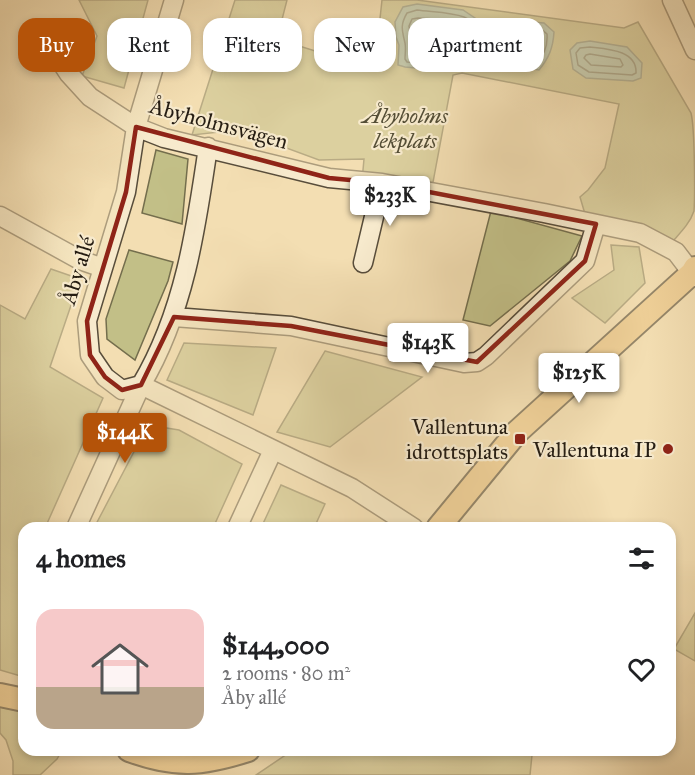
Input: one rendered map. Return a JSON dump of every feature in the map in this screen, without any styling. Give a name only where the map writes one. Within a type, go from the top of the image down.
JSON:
[{"type":"main road","points":[[443,522],[517,432],[694,273]]},
{"type":"main road","points":[[0,694],[18,698]]},
{"type":"main road","points":[[144,756],[180,763],[216,760],[229,756]]},
{"type":"street","name":"Åby allé","points":[[141,385],[122,390],[105,377],[90,355],[87,321],[126,192],[136,126],[174,0]]},
{"type":"street","points":[[672,0],[695,50]]},
{"type":"street","name":"Åbyholmsvägen","points":[[68,72],[90,97],[136,126],[164,138],[329,178],[382,183],[640,233],[676,252],[694,273]]},
{"type":"street","points":[[79,522],[174,317],[190,258],[208,147]]},
{"type":"street","points":[[363,263],[382,183]]},
{"type":"street","points":[[0,216],[80,260],[103,268]]},
{"type":"street","points":[[174,317],[291,326],[464,363],[477,362],[585,261],[596,224]]},
{"type":"street","points":[[141,385],[352,488],[405,522]]},
{"type":"street","points":[[240,522],[273,450]]},
{"type":"highlighted area","points":[[136,127],[329,178],[382,183],[596,224],[585,261],[477,362],[291,326],[174,317],[141,385],[122,390],[105,377],[90,355],[87,321],[126,192]]},
{"type":"green space","points":[[79,0],[148,0],[143,18],[107,18],[107,72],[128,72],[124,88],[82,76],[84,72],[95,72],[97,36],[95,18],[88,18]]},
{"type":"green space","points":[[235,0],[287,0],[282,18],[229,18]]},
{"type":"green space","name":"Åbyholms lekplats","points":[[382,0],[417,0],[624,28],[638,22],[691,113],[694,211],[685,227],[673,241],[648,227],[585,214],[580,197],[605,168],[619,104],[462,73],[453,75],[431,193],[362,181],[364,159],[319,160],[238,130],[192,135],[212,72],[302,72],[302,47],[314,51],[314,72],[396,72],[396,18],[380,18]]},
{"type":"green space","points":[[156,150],[188,159],[182,224],[142,213]]},
{"type":"green space","points":[[491,211],[582,236],[570,261],[490,326],[463,320]]},
{"type":"green space","points":[[611,245],[639,247],[645,283],[605,323],[572,298],[614,270]]},
{"type":"green space","points":[[129,250],[173,262],[168,281],[135,360],[107,339],[106,319]]},
{"type":"green space","points":[[51,269],[80,279],[50,367],[103,398],[48,522],[18,522],[18,675],[0,670],[0,305],[25,319]]},
{"type":"green space","points":[[184,343],[276,348],[253,415],[167,380]]},
{"type":"green space","points":[[325,351],[422,377],[330,447],[277,432]]},
{"type":"green space","points":[[148,425],[179,430],[242,464],[216,522],[97,522]]},
{"type":"green space","points":[[281,485],[325,504],[317,522],[264,522]]},
{"type":"green space","points":[[695,613],[695,661],[676,650],[676,646]]},
{"type":"green space","points":[[0,707],[18,711],[18,756],[59,756],[40,775],[13,775],[13,761],[6,740],[0,733]]},
{"type":"green space","points":[[284,756],[532,756],[530,775],[256,775]]},
{"type":"water","points":[[417,4],[463,10],[475,18],[408,18],[408,67],[405,67],[398,65],[399,45],[396,37],[396,20],[403,7]]},
{"type":"water","points":[[544,23],[554,32],[553,43],[544,62]]},
{"type":"water","points":[[590,41],[627,47],[642,63],[641,78],[633,81],[586,78],[573,69],[570,50],[577,43]]},
{"type":"place","name":"Vallentuna idrottsplats","points":[[520,439]]},
{"type":"place","name":"Vallentuna IP","points":[[668,449]]}]
